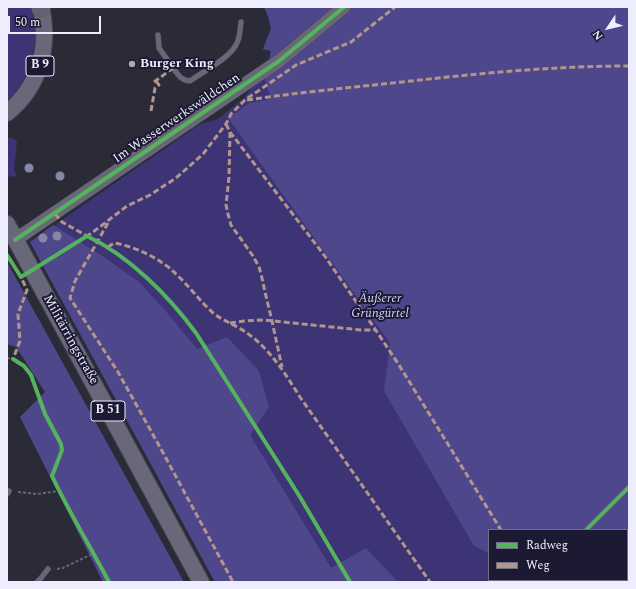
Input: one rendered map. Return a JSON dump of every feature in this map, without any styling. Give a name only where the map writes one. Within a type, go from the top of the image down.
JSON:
[{"type":"main road","name":"B 9","points":[[7,113],[22,98],[36,76],[45,38],[41,7]]},
{"type":"main road","name":"Militärringstraße","points":[[7,224],[201,582]]},
{"type":"street","name":"Im Wasserwerkswäldchen","points":[[15,240],[279,61],[344,7]]},
{"type":"lane","points":[[158,35],[159,48],[179,75],[185,80],[190,81],[227,56],[234,49],[238,40],[241,22]]},
{"type":"lane","points":[[37,582],[48,569]]},
{"type":"path","points":[[7,358],[13,359]]},
{"type":"path","points":[[8,492],[37,494],[59,491]]},
{"type":"path","points":[[48,569],[64,568],[94,553]]},
{"type":"green space","points":[[7,7],[31,7],[34,17],[35,38],[32,59],[24,78],[19,87],[7,101]]},
{"type":"green space","name":"Äußerer Grüngürtel","points":[[264,7],[629,7],[629,582],[215,582],[30,242],[200,124],[218,119],[245,97],[251,88],[265,79],[271,51],[263,49],[271,28]]},
{"type":"green space","points":[[264,7],[629,7],[629,582],[534,581],[628,581],[628,529],[488,529],[488,553],[474,546],[384,391],[390,343],[228,118],[250,103],[271,99],[265,79],[271,51],[263,49],[271,28]]},
{"type":"green space","points":[[7,138],[12,138],[17,141],[14,170],[17,176],[7,177]]},
{"type":"green space","points":[[53,225],[104,257],[139,282],[164,309],[197,349],[227,337],[259,371],[269,407],[250,435],[331,568],[366,548],[398,582],[215,582],[30,242]]},
{"type":"green space","points":[[7,262],[184,582],[103,582],[20,417],[45,392],[16,347],[7,344]]},
{"type":"marked path","points":[[86,237],[127,206],[150,195],[176,178],[203,154],[226,124],[231,114],[245,100],[296,65],[351,42],[395,7]]},
{"type":"marked path","points":[[154,82],[180,63]]},
{"type":"marked path","points":[[247,100],[288,94],[492,73],[574,67],[629,66]]},
{"type":"marked path","points":[[151,111],[155,88],[159,85],[156,81]]},
{"type":"marked path","points":[[226,124],[230,132],[324,255],[377,332],[500,529]]},
{"type":"marked path","points":[[230,132],[229,177],[226,205],[231,225],[259,267],[282,367]]},
{"type":"marked path","points":[[55,214],[62,222],[89,237]]},
{"type":"marked path","points":[[108,223],[75,281],[70,298],[118,372],[233,582]]},
{"type":"marked path","points":[[108,247],[114,243],[122,245],[139,250],[163,263],[170,268],[212,312],[221,319],[246,333],[266,349],[284,372],[430,582]]},
{"type":"marked path","points":[[17,361],[13,359],[20,341],[18,314],[27,290],[20,275]]},
{"type":"marked path","points":[[230,323],[264,320],[361,330],[375,330]]},
{"type":"cycle path","points":[[15,240],[279,61],[344,7]]},
{"type":"cycle path","points":[[7,255],[21,277],[87,236],[118,254],[147,278],[173,305],[196,333],[300,497],[350,582]]},
{"type":"cycle path","points":[[13,359],[24,366],[31,375],[45,414],[61,444],[62,450],[52,476],[65,503],[109,582]]},
{"type":"cycle path","points":[[587,529],[629,487]]},
{"type":"place","name":"Burger King","points":[[132,64]]}]
